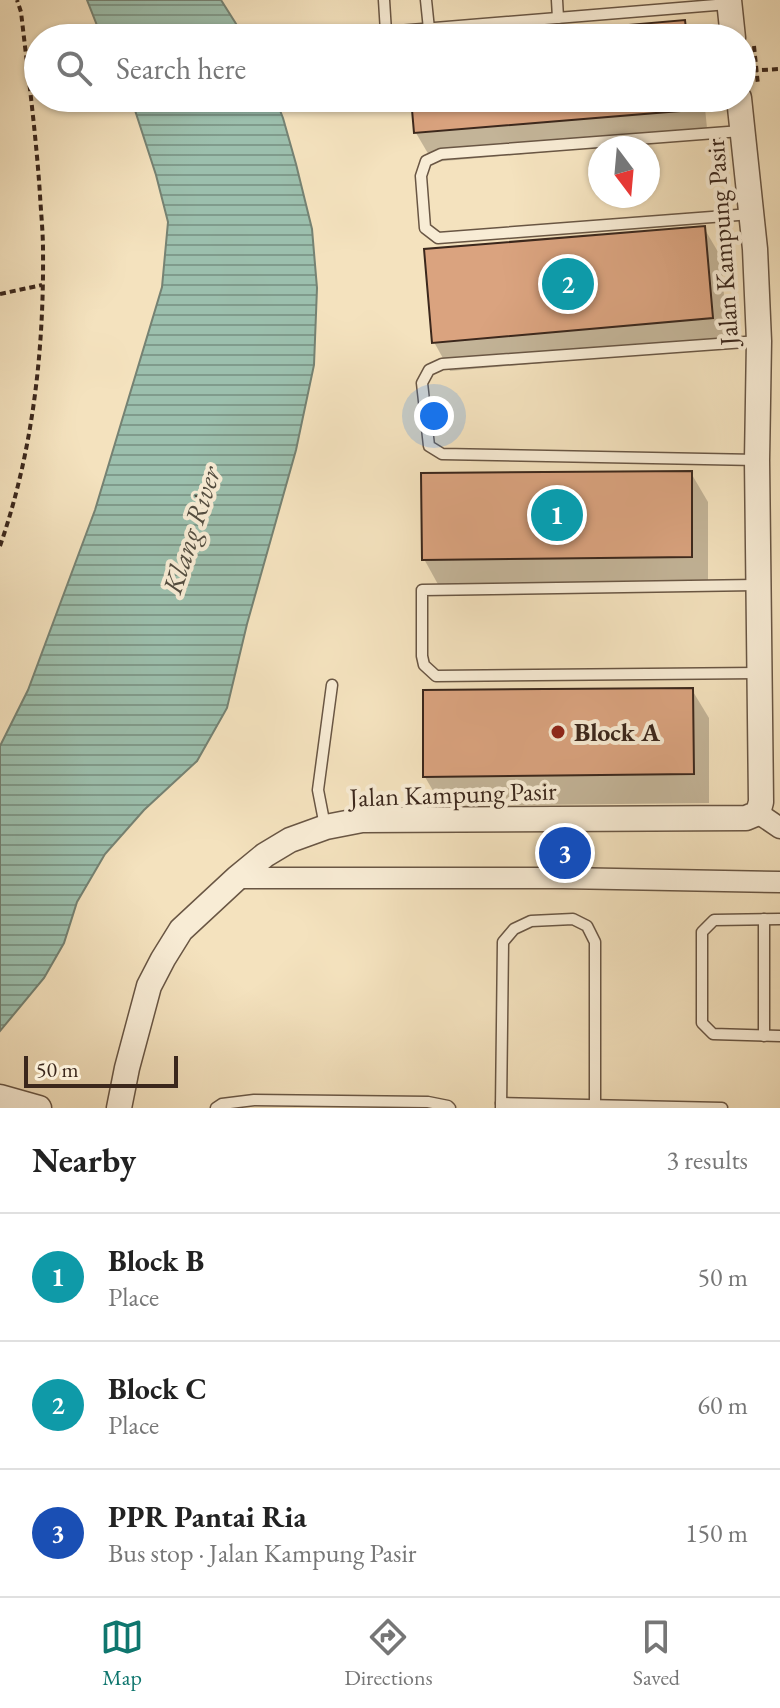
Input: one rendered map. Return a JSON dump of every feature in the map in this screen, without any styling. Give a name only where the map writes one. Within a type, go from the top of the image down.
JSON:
[{"type":"street","points":[[730,2],[732,24]]},
{"type":"street","name":"Jalan Kampung Pasir","points":[[119,1108],[149,986],[181,930],[237,878],[290,840],[326,827],[362,820],[746,818],[758,813],[761,802],[757,460],[759,341],[741,112]]},
{"type":"street","points":[[758,813],[780,828]]},
{"type":"street","points":[[237,878],[563,878],[780,882]]},
{"type":"street","points":[[0,1097],[39,1108]]},
{"type":"lane","points":[[384,0],[386,24]]},
{"type":"lane","points":[[426,0],[428,24]]},
{"type":"lane","points":[[557,0],[558,18]]},
{"type":"lane","points":[[488,24],[730,2]]},
{"type":"lane","points":[[743,131],[441,154],[426,161],[421,176],[425,228],[438,238],[751,214]]},
{"type":"lane","points":[[757,460],[442,454],[429,446],[422,383],[429,370],[442,364],[759,341]]},
{"type":"lane","points":[[758,585],[422,590],[422,656],[424,665],[436,676],[759,673]]},
{"type":"lane","points":[[326,827],[318,790],[332,685]]},
{"type":"lane","points":[[595,1105],[595,942],[587,926],[573,919],[531,921],[514,929],[503,942],[501,1106],[722,1108]]},
{"type":"lane","points":[[764,919],[764,1036]]},
{"type":"lane","points":[[780,919],[714,920],[702,932],[702,1023],[713,1034],[780,1036]]},
{"type":"lane","points":[[216,1108],[222,1104],[254,1100],[428,1102],[450,1108]]},
{"type":"path","points":[[17,0],[24,38]]},
{"type":"path","points":[[756,70],[780,69]]},
{"type":"path","points":[[0,546],[26,456],[41,337],[43,249],[33,112]]},
{"type":"path","points":[[0,294],[42,285]]},
{"type":"water","points":[[87,0],[221,0],[236,24],[96,24]]},
{"type":"water","name":"Klang River","points":[[136,112],[281,112],[312,229],[317,288],[314,365],[296,450],[227,708],[197,761],[144,810],[105,854],[77,902],[64,943],[44,978],[0,1031],[0,746],[28,690],[95,510],[162,287],[168,222]]},
{"type":"building","points":[[685,20],[685,24],[639,24]]},
{"type":"building","points":[[412,112],[668,112],[414,133]]},
{"type":"building","points":[[705,226],[713,318],[432,343],[424,249]]},
{"type":"building","points":[[692,471],[692,557],[422,560],[421,473]]},
{"type":"building","name":"Block A","points":[[693,688],[694,774],[423,777],[423,690]]},
{"type":"place","name":"Block C","points":[[568,284]]},
{"type":"place","name":"Block B","points":[[557,515]]},
{"type":"place","name":"Block A","points":[[558,732]]},
{"type":"place","name":"PPR Pantai Ria","points":[[565,853]]}]
